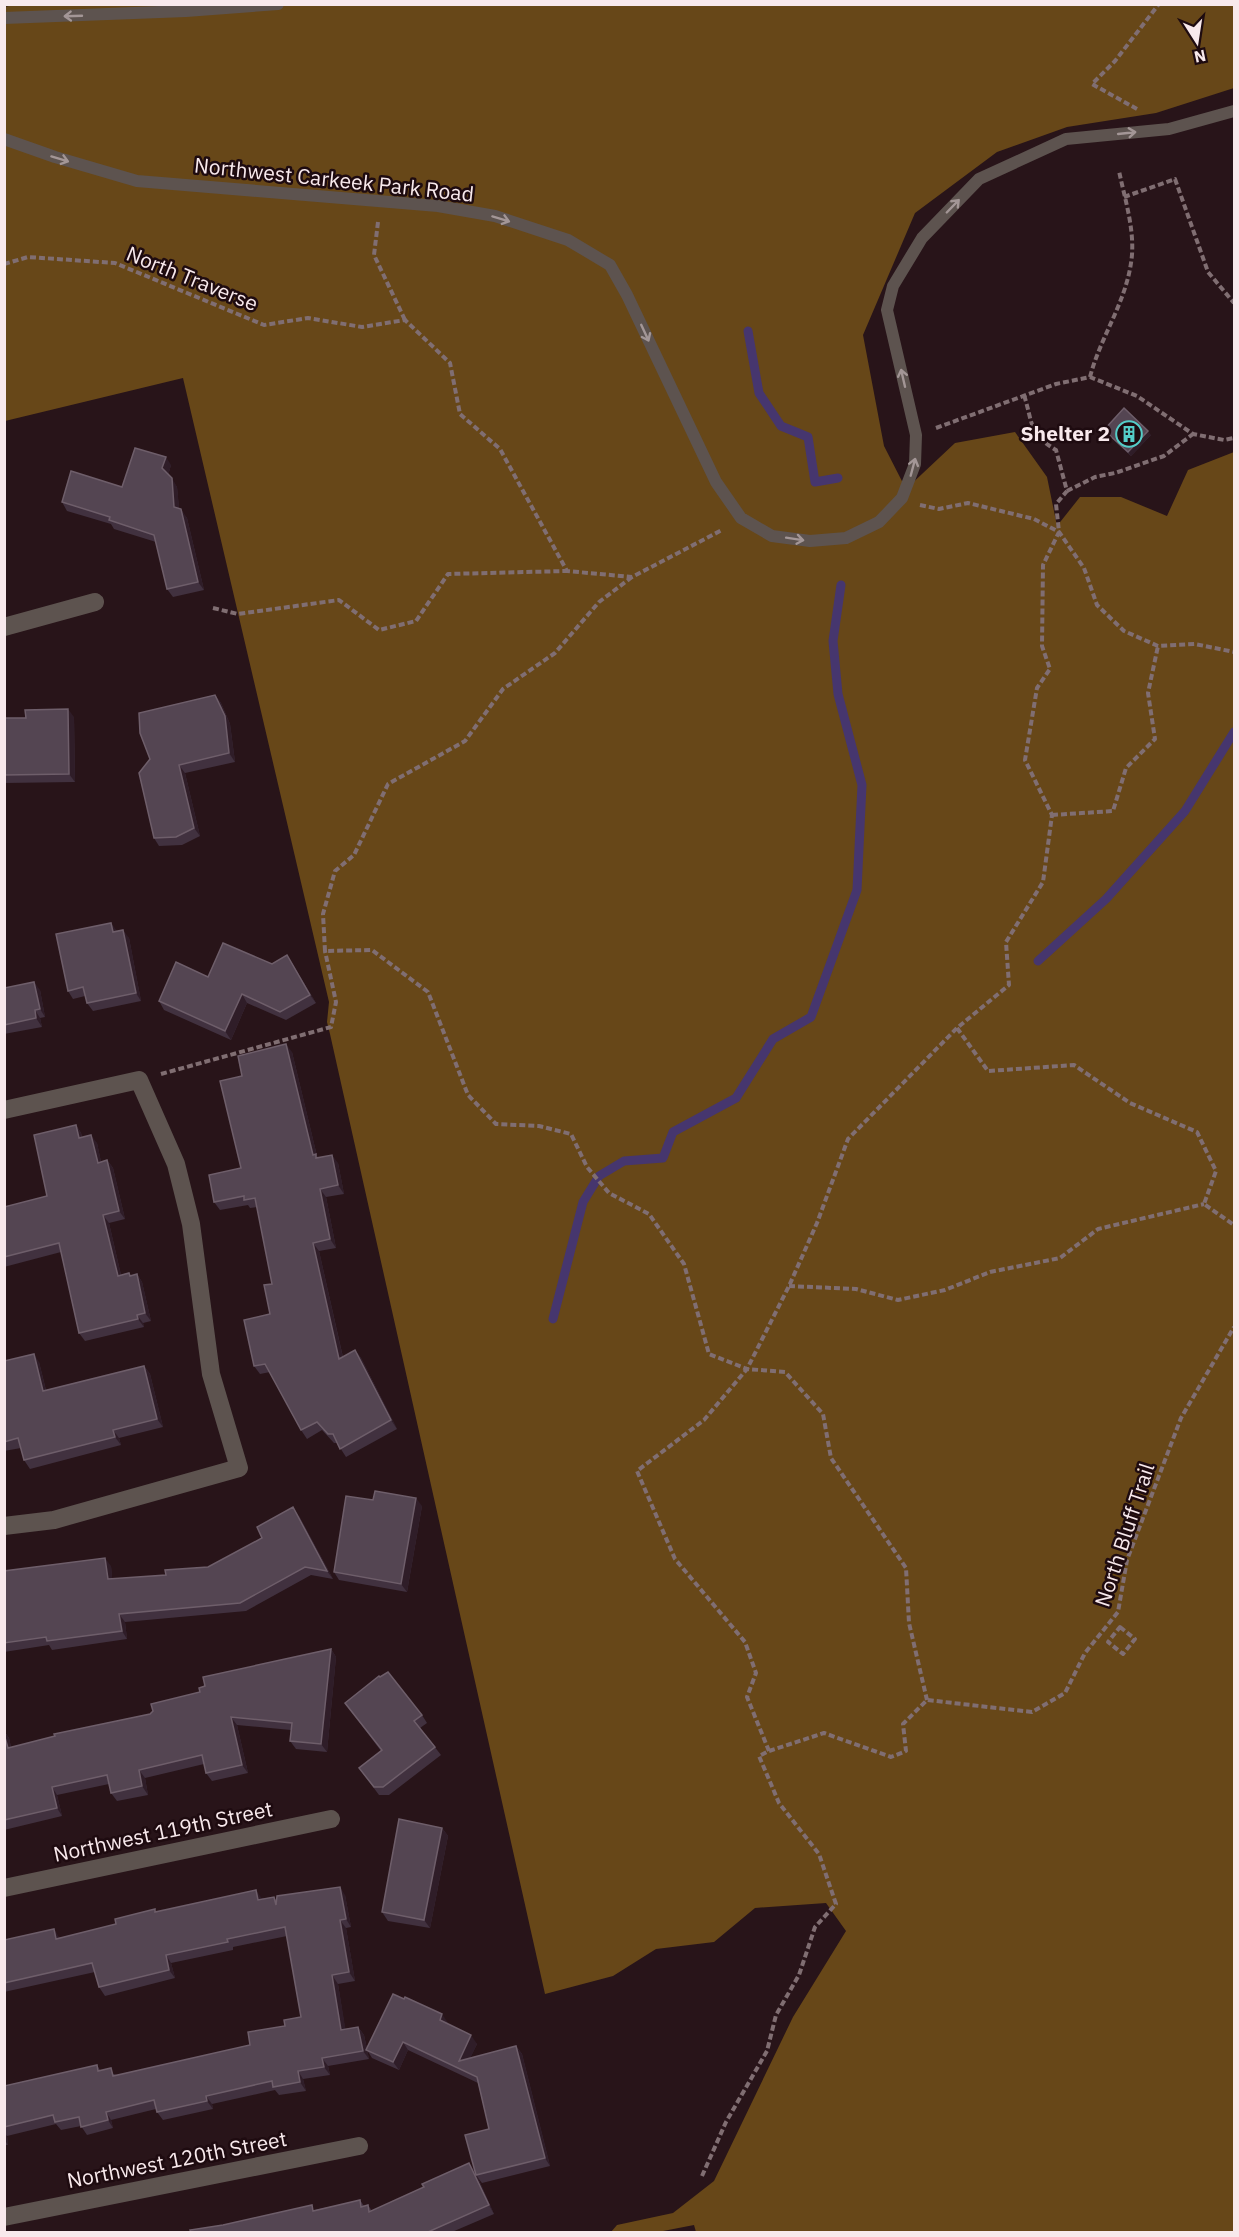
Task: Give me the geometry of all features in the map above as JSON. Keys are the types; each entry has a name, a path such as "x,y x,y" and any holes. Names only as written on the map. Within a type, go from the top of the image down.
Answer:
{"street":[{"path":"4,627 95,602"},
{"path":"4,1110 139,1080 176,1164 191,1224 211,1374 239,1468 54,1521 4,1526"},
{"name":"Northwest 119th Street","path":"4,1888 331,1819"},
{"name":"Northwest 120th Street","path":"4,2217 359,2146"}],"lane":[{"path":"4,18 174,12 278,4"},
{"name":"Northwest Carkeek Park Road","path":"4,139 55,157 137,181 438,206 495,216 568,240 610,266 627,295 716,482 741,518 772,536 810,541 846,538 879,522 902,498 915,464 916,435 887,310 893,286 921,238 979,179 1066,139 1169,129 1234,111"}],"path":[{"path":"1139,110 1092,84 1115,61 1159,4"},
{"path":"1090,377 1095,357 1122,297 1132,262 1132,234 1119,171"},
{"path":"1124,197 1175,179 1208,272 1234,303"},
{"path":"377,227 374,255 405,320 450,363 460,414 500,449 567,571"},
{"name":"North Traverse","path":"4,264 28,257 115,263 264,325 308,318 362,327 405,320"},
{"path":"916,435 1056,384 1090,377 1137,396 1193,434 1224,440 1234,438"},
{"path":"1024,395 1031,427 1043,442 1056,450 1067,491"},
{"path":"769,1751 747,1697 756,1673 746,1642 675,1559 637,1471 704,1420 747,1369 789,1286 817,1223 848,1139 957,1028 1009,985 1006,942 1043,882 1052,815 1025,760 1037,688 1050,669 1042,646 1043,565 1059,532 1056,504 1067,491 1095,477 1115,473 1164,456 1193,434"},
{"path":"914,504 939,509 968,503 1034,519 1059,532 1084,568 1097,605 1124,631 1158,646 1195,644 1234,652"},
{"path":"139,1080 331,1027 336,1002 325,951 323,914 335,871 354,855 388,784 465,741 503,689 555,653 599,602 632,577 730,526"},
{"path":"213,608 238,614 339,600 379,630 416,621 448,574 567,571 632,577"},
{"path":"1052,815 1113,811 1126,768 1155,739 1148,693 1158,646"},
{"path":"325,951 372,950 428,992 468,1095 496,1124 539,1126 571,1134 587,1167 609,1193 650,1214 684,1264 710,1354 747,1369 785,1372 823,1414 831,1458 906,1568 909,1623 927,1700 903,1724 906,1751 891,1757 824,1732 759,1756 778,1803 819,1854 836,1904 814,1927 799,1975 776,2015 766,2051 726,2122 702,2176"},
{"path":"957,1028 988,1071 1074,1065 1130,1103 1197,1132 1216,1171 1204,1204"},
{"path":"1204,1204 1234,1225"},
{"path":"789,1286 856,1289 898,1300 945,1290 990,1272 1060,1258 1098,1229 1162,1216 1204,1204"},
{"name":"North Bluff Trail","path":"927,1700 1032,1712 1065,1693 1085,1653 1118,1612 1127,1560 1181,1418 1234,1327"},
{"path":"1120,1627 1135,1639 1123,1654 1108,1642 1114,1635 1120,1627"},
{"path":"1106,1628 1114,1635"}],"shaded area":[{"path":"19,4 1234,5 1234,88 1156,113 1067,127 997,152 915,213 863,335 884,446 906,489 955,443 1015,432 1047,477 1057,526 1080,497 1121,497 1167,516 1188,470 1234,452 1234,2232 696,2232 694,2225 658,2232 611,2232 617,2225 673,2213 714,2181 793,2017 846,1931 826,1903 755,1908 714,1942 656,1949 613,1976 545,1994 327,1022 329,1002 183,378 5,421 4,7"}],"building":[{"name":"Shelter 2","path":"1124,408 1148,431 1128,452 1104,430"},
{"path":"135,448 166,457 162,468 172,478 174,507 181,509 198,582 167,589 154,535 109,520 110,517 62,502 71,471 122,487"},
{"path":"215,695 225,716 229,753 179,765 194,828 176,837 154,838 139,773 150,759 140,733 139,713"},
{"path":"68,709 69,774 4,775 4,718 26,718 25,710"},
{"path":"111,923 113,932 123,930 136,993 87,1003 83,987 68,991 56,934"},
{"path":"223,943 272,964 287,955 310,995 280,1012 242,994 225,1031 159,1001 176,962 208,977"},
{"path":"34,982 40,1009 35,1010 36,1018 4,1025 4,988"},
{"path":"286,1044 313,1155 316,1154 316,1158 332,1155 338,1185 320,1189 330,1239 313,1243 339,1359 355,1350 391,1420 340,1449 333,1434 328,1434 317,1422 301,1430 265,1364 254,1366 244,1320 270,1314 264,1285 272,1284 255,1198 244,1200 244,1196 214,1202 209,1175 241,1168 220,1081 242,1076 238,1056"},
{"path":"76,1125 79,1138 91,1135 98,1163 107,1160 119,1211 103,1215 118,1276 129,1273 130,1276 137,1274 145,1313 137,1315 138,1319 79,1333 59,1243 4,1257 4,1207 47,1196 34,1135"},
{"path":"34,1354 43,1391 144,1366 157,1419 113,1430 115,1437 24,1460 18,1438 4,1442 4,1361"},
{"path":"375,1491 416,1498 401,1584 334,1572 346,1496 373,1500"},
{"path":"293,1507 327,1571 305,1567 240,1603 119,1614 122,1631 47,1641 46,1637 4,1643 4,1571 105,1558 108,1579 166,1575 165,1570 208,1567 262,1538 257,1527"},
{"path":"331,1649 321,1744 290,1741 292,1723 231,1717 242,1765 206,1773 202,1755 139,1770 142,1786 111,1793 107,1775 52,1787 57,1808 4,1820 4,1734 8,1748 55,1736 54,1734 150,1714 153,1711 151,1704 200,1692 199,1688 205,1686 203,1677"},
{"path":"388,1672 422,1715 414,1721 435,1747 383,1787 374,1787 359,1768 382,1750 345,1703 379,1676"},
{"path":"399,1819 442,1828 424,1920 382,1912"},
{"path":"340,1887 346,1919 340,1920 349,1972 332,1975 341,2030 358,2027 363,2051 322,2058 324,2067 298,2071 300,2082 273,2087 272,2081 206,2096 207,2101 157,2112 154,2100 106,2112 108,2120 81,2127 79,2117 55,2122 53,2115 4,2127 4,2086 97,2065 98,2071 111,2068 113,2076 250,2045 248,2032 285,2026 284,2020 301,2017 285,1927 166,1955 169,1970 99,1987 92,1963 4,1983 4,1940 54,1929 56,1939 116,1924 115,1919 155,1909 155,1912 256,1890 258,1900 274,1897 276,1905 277,1896"},
{"path":"393,1994 442,2014 440,2020 471,2035 459,2061 516,2046 545,2158 476,2175 465,2135 489,2129 477,2077 403,2042 393,2062 366,2050"},
{"path":"469,2163 489,2205 428,2232 191,2232 190,2230 312,2205 313,2211 360,2200 361,2207 368,2205 369,2212 424,2187 422,2184"}],"waterway":[{"path":"748,331 759,393 781,426 808,437 815,482 838,478"},
{"path":"553,1319 583,1202 599,1176 624,1161 663,1158 673,1132 736,1098 773,1039 811,1017 857,890 862,785 838,694 833,641 841,585"},
{"path":"1038,961 1106,899 1185,811 1234,732"}],"place":[{"name":"Shelter 2","path":"1129,434"}]}
